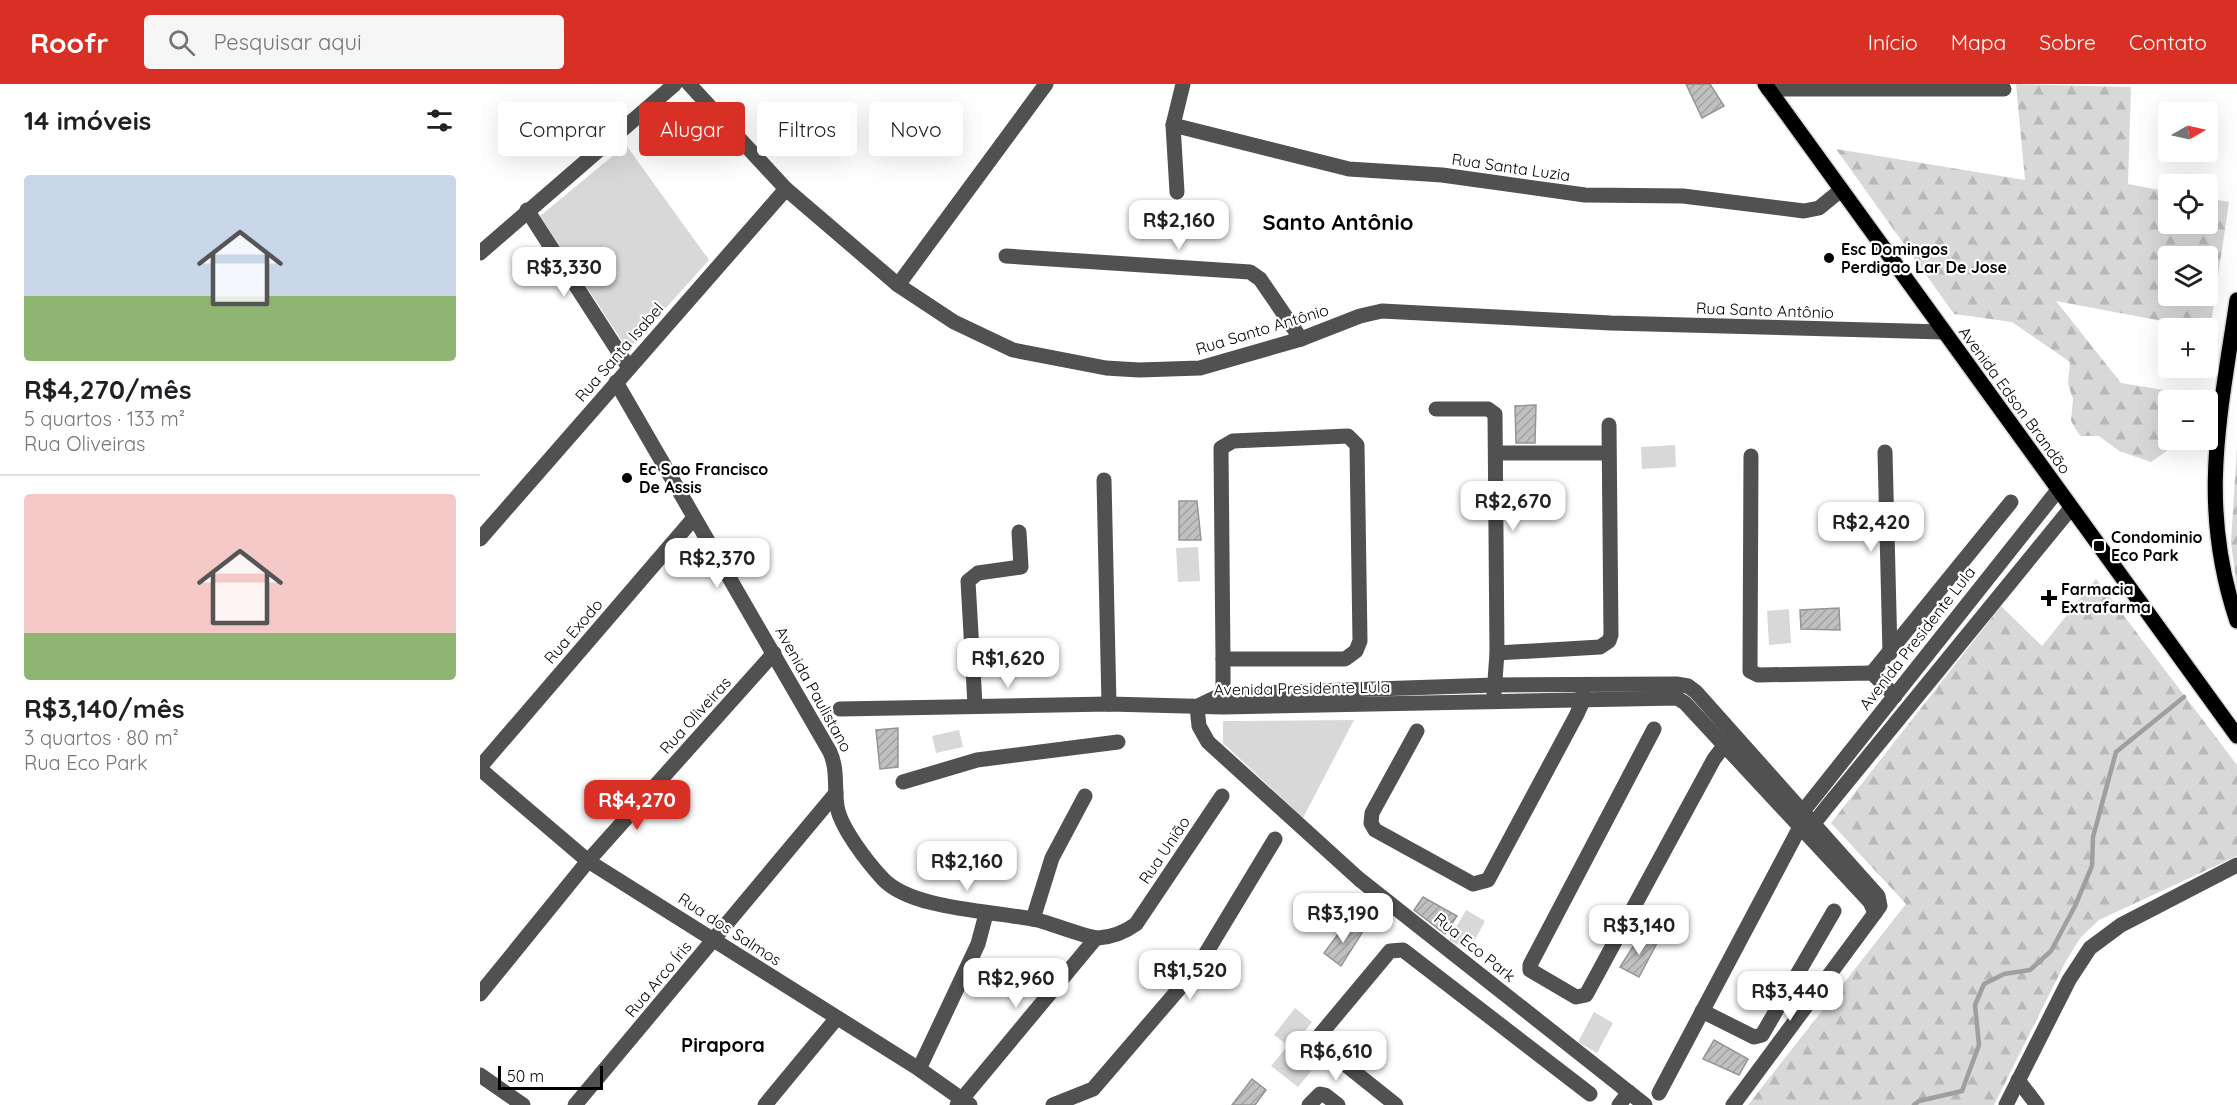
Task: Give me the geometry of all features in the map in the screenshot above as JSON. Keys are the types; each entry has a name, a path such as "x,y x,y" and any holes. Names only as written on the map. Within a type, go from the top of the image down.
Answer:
{"main road":[{"name":"Avenida Edson Brandão","path":"1766,86 2237,736"},
{"path":"2237,300 2215,451 2214,489 2217,544 2237,621"},
{"path":"2213,705 2237,721"}],"street":[{"path":"480,253 675,84"},
{"name":"Rua Santo Antônio","path":"689,84 786,189 898,285 954,322 1013,351 1106,368 1149,370 1200,368 1301,339 1360,316 1392,311 1623,323 1944,332"},
{"path":"898,285 1046,84"},
{"path":"1177,192 1173,125 1183,84"},
{"path":"1766,86 2004,89"},
{"name":"Rua Santa Luzia","path":"1173,125 1332,166 1431,174 1585,195 1683,196 1804,211 1819,208 1841,189"},
{"name":"Rua Santa Isabel","path":"480,539 786,189"},
{"path":"527,210 629,368"},
{"path":"1006,256 1250,272 1260,279 1301,339"},
{"name":"Avenida Paulistano","path":"616,382 774,653 835,763 837,809 853,839 884,880 909,895 986,914 1033,919 1096,938 1123,933 1136,924"},
{"path":"1436,409 1492,410 1495,414 1497,653 1494,703"},
{"path":"1497,653 1600,647 1609,641 1611,635 1609,425"},
{"path":"1223,659 1345,659 1356,651 1360,641 1357,445 1353,438 1233,441 1221,448 1223,701"},
{"path":"1885,452 1890,653"},
{"path":"1496,453 1608,453"},
{"path":"1751,456 1750,671 1758,675 1872,673 1895,696"},
{"path":"1104,480 1109,704"},
{"name":"Avenida Presidente Lula","path":"1804,810 2058,490"},
{"path":"1872,673 2011,502"},
{"path":"1659,1093 1702,1011 1808,824 2071,508"},
{"name":"Rua Exodo","path":"480,768 694,518"},
{"path":"975,705 968,581 978,573 1021,567 1019,532"},
{"path":"1960,613 1975,625"},
{"name":"Rua Oliveiras","path":"480,994 588,861 774,653"},
{"path":"1417,731 1372,813 1371,823 1375,830 1473,884 1481,884 1488,880 1583,701 1582,684"},
{"name":"Avenida Presidente Lula","path":"1197,707 1223,701 1495,685 1688,686 1735,733 1804,810 1808,824"},
{"name":"Avenida Presidente Lula","path":"1223,701 1494,703 1677,698 1685,703 1724,745 1808,824 1878,896 1880,906 1734,1105"},
{"path":"840,710 975,705 1109,704 1197,707"},
{"name":"Rua Eco Park","path":"1197,707 1199,726 1208,742 1359,879 1645,1105"},
{"path":"1654,729 1530,965 1530,970 1536,976 1576,997 1586,995 1724,745 1735,733"},
{"path":"903,782 977,760 1118,742"},
{"name":"Rua dos Salmos","path":"480,768 588,861 836,1019 919,1069 963,1103"},
{"name":"Rua Arco Íris","path":"575,1105 836,793"},
{"path":"1033,919 1052,858 1084,796"},
{"name":"Rua União","path":"1136,924 1222,796"},
{"path":"1053,1105 1077,1098 1099,1084 1197,968 1275,839"},
{"path":"2006,1105 2069,980 2090,948 2121,925 2237,865"},
{"path":"1702,1011 1754,1037 1762,1035 1834,911"},
{"path":"919,1069 978,944 986,914"},
{"path":"963,1103 1096,938"},
{"path":"1396,1105 1322,1046 1319,1036 1390,951 1397,949 1404,950 1590,1094"},
{"path":"765,1105 836,1019"},
{"path":"480,1075 523,1105"},
{"path":"2018,1080 2037,1105"},
{"path":"1619,1105 1629,1092"},
{"path":"1309,1105 1320,1094 1338,1105"}],"green space":[{"path":"2016,84 2131,87 2128,184 2158,190 2158,234 2218,234 2218,200 2229,202 2218,276 2218,246 2158,246 2158,306 2214,306 2212,318 2158,318 2158,320 2056,301 2121,383 2164,390 2158,390 2158,450 2168,450 2151,462 2119,451 2099,436 2080,436 2071,421 2073,399 2068,384 2070,362 2012,322 1954,314 1836,149 2025,180"},
{"path":"627,146 709,260 628,350 540,216 613,156 627,156"},
{"path":"1675,445 1676,467 1642,469 1641,447"},
{"path":"2237,448 2237,590 2231,542"},
{"path":"1198,547 1200,581 1178,582 1176,548"},
{"path":"2096,579 2237,765 2237,856 2099,920 2081,937 2066,961 1994,1105 1748,1105 1906,904 1831,823 2001,606 2042,646"},
{"path":"1789,609 1791,643 1769,645 1767,611"},
{"path":"1354,720 1303,818 1223,743 1223,721"},
{"path":"959,730 963,747 936,753 932,736"},
{"path":"1466,910 1485,921 1469,951 1449,940"},
{"path":"1295,1008 1312,1022 1291,1048 1274,1035"},
{"path":"1594,1012 1613,1023 1597,1053 1578,1042"},
{"path":"1285,1049 1312,1070 1298,1087 1271,1066"}],"building":[{"path":"1686,84 1710,84 1724,106 1702,118"},
{"path":"1536,405 1535,443 1516,443 1515,406"},
{"path":"1179,501 1197,501 1201,540 1179,540"},
{"path":"1839,608 1840,630 1801,629 1800,610"},
{"path":"898,728 898,767 880,769 876,730"},
{"path":"1423,897 1457,916 1445,934 1414,910"},
{"path":"1347,922 1362,933 1341,966 1324,953"},
{"path":"1641,934 1657,943 1639,977 1620,967"},
{"path":"1714,1040 1748,1059 1739,1075 1703,1059"},
{"path":"1252,1079 1266,1090 1255,1105 1232,1105"}],"waterway":[{"path":"1914,1105 1919,1101 1962,1091 1979,1045 1975,1005 1984,984 2004,974 2030,970 2051,951 2075,906 2092,866 2093,837 2116,752 2184,697"}],"place":[{"name":"Esc Domingos Perdigao Lar De Jose","path":"1829,258"},
{"name":"Ec Sao Francisco De Assis","path":"627,478"},
{"name":"Condominio Eco Park","path":"2099,546"},
{"name":"Farmacia Extrafarma","path":"2049,598"}],"district":[{"name":"Santo Antônio","path":"1338,222"},
{"name":"Pirapora","path":"723,1045"}]}
